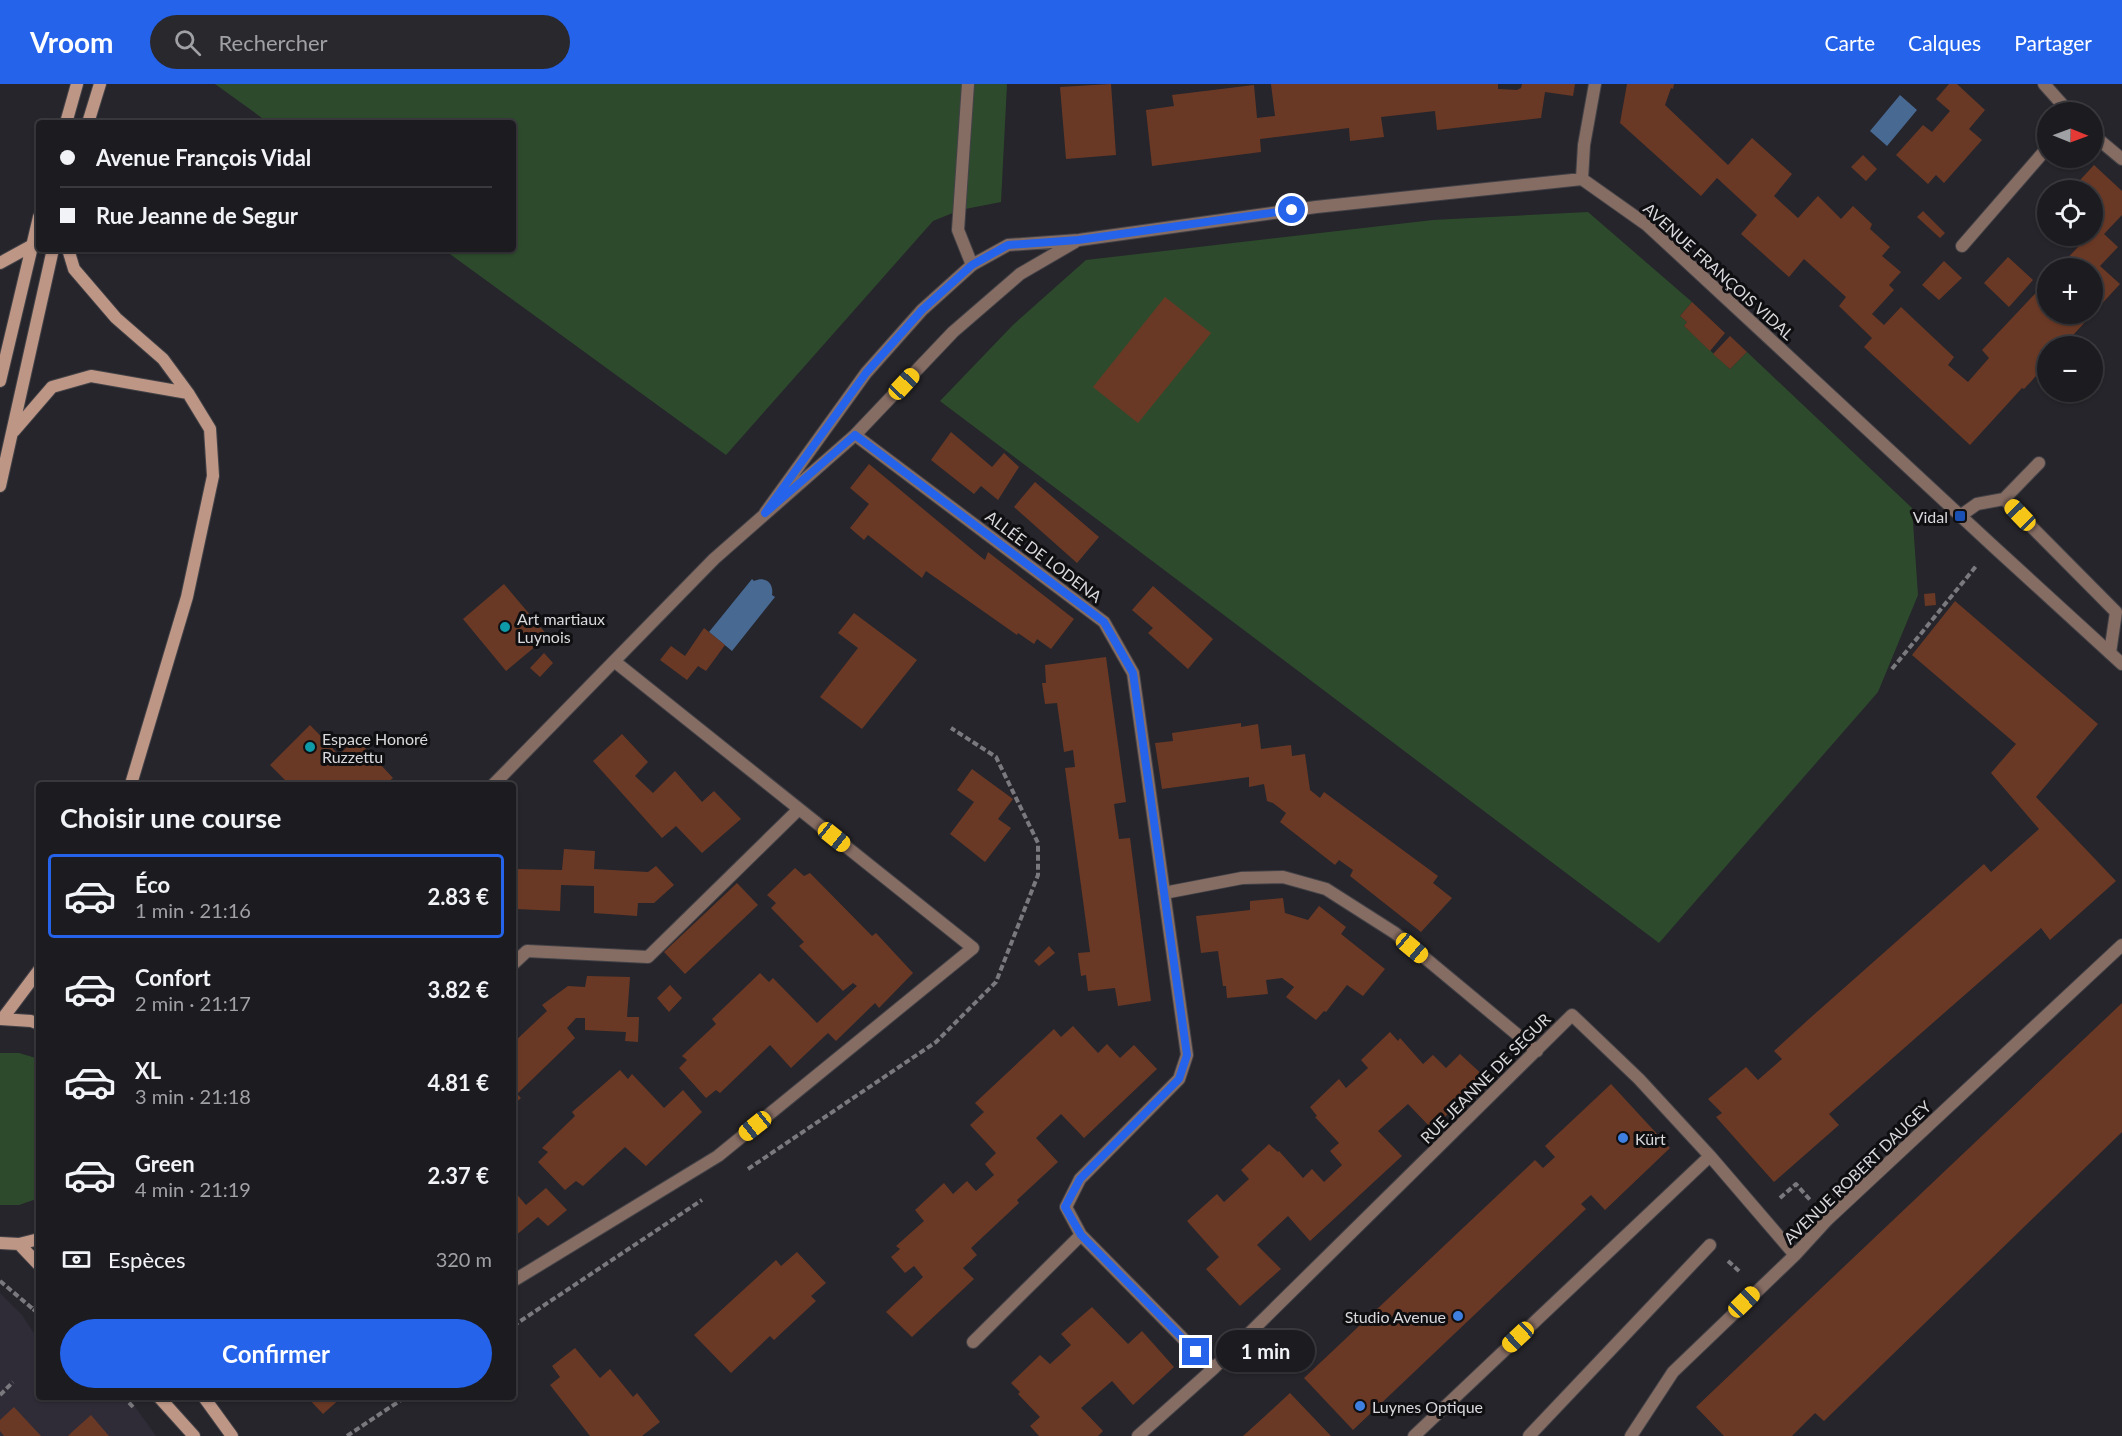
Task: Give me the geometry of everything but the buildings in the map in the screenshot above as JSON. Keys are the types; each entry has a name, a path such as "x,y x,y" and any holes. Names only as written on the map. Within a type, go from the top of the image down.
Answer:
{"main road":[{"path":"67,120 77,84"},
{"path":"89,120 100,84"},
{"path":"0,381 36,228"},
{"path":"0,263 31,246"},
{"path":"0,486 52,252"},
{"path":"69,252 74,269 116,318 163,359 188,393 210,429 213,476 187,597 132,782"},
{"path":"14,431 52,387 91,376 188,393"},
{"path":"2,1018 36,974"},
{"path":"2,1018 36,1023"},
{"path":"0,1243 19,1244 36,1240"},
{"path":"19,1244 36,1262"},
{"path":"162,1400 194,1436"},
{"path":"206,1400 232,1436"}],"street":[{"path":"968,84 958,230 972,265"},
{"path":"765,513 866,373 922,310 972,265 1008,245 1078,240 1316,207 1582,179 1584,145 1595,84"},
{"path":"2044,84 2060,102"},
{"path":"2103,143 2122,159"},
{"path":"1962,246 2037,160"},
{"name":"AVENUE FRANÇOIS VIDAL","path":"1582,179 1647,225 2122,664"},
{"path":"496,782 714,559 855,435 952,332 1020,274 1078,240"},
{"name":"ALLÉE DE LODENA","path":"855,435 1104,622 1133,673 1164,893"},
{"path":"1960,516 1977,504 2004,499 2039,463"},
{"path":"2004,499 2116,612 2110,654"},
{"path":"516,1279 718,1156 973,948 614,661"},
{"path":"516,961 527,951 648,957 799,809"},
{"path":"1213,1369 1081,1235 1065,1207 1080,1179 1179,1079 1187,1055 1164,893 1242,878 1282,877 1326,889 1395,933 1537,1051"},
{"name":"AVENUE ROBERT DAUGEY","path":"1632,1435 1673,1372 1795,1255 1827,1220 2122,945"},
{"name":"RUE JEANNE DE SEGUR","path":"1138,1436 1213,1369 1572,1015 1639,1079 1710,1156 1795,1255"},
{"path":"1413,1436 1710,1156"},
{"path":"973,1342 1081,1235"},
{"path":"1529,1436 1710,1245"}],"path":[{"path":"1892,669 1993,546"},
{"path":"0,1281 36,1312"},
{"path":"0,1395 13,1382"},
{"path":"347,1436 400,1400"}],"shaded area":[{"path":"0,1293 22,1315 36,1336 36,1400 130,1400 156,1436 0,1436"}],"green space":[{"path":"215,84 1007,84 1001,202 960,210 933,221 726,455 447,252 516,252 516,120 265,120"},
{"path":"1588,212 1692,302 1680,316 1687,322 1684,326 1730,369 1747,352 1912,508 1918,595 1878,692 1659,943 940,401 1013,325 1086,260 1433,220"},
{"path":"0,1053 19,1053 36,1058 36,1199 19,1205 0,1205"}],"water":[{"path":"1900,95 1917,110 1887,146 1870,131"},
{"path":"752,579 754,581 762,579 768,582 772,587 772,595 775,597 732,651 709,632"}],"place":[{"name":"Vidal","path":"1960,516"},
{"name":"Art martiaux Luynois","path":"505,627"},
{"name":"Espace Honoré Ruzzettu","path":"310,747"},
{"name":"Kürt","path":"1623,1138"},
{"name":"Studio Avenue","path":"1458,1316"},
{"name":"Luynes Optique","path":"1360,1406"}],"route":[{"path":"1196,1352 1081,1235 1065,1207 1080,1179 1179,1079 1187,1055 1133,673 1104,622 855,435 765,513 866,373 922,310 972,265 1008,245 1078,240 1292,210"}]}
